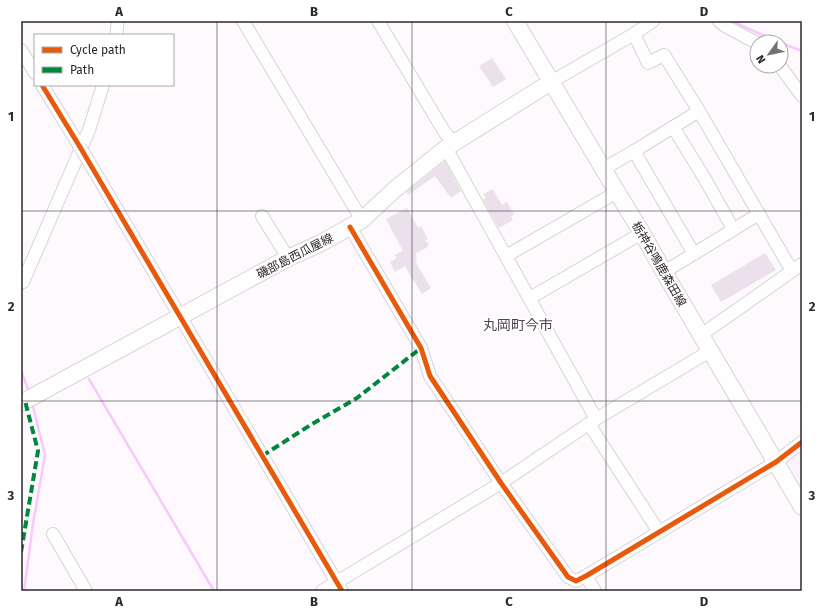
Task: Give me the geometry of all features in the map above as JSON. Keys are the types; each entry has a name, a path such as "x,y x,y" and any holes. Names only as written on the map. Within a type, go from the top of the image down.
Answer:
{"main road":[{"name":"栃神谷鳴鹿森田線","path":"515,21 642,233 710,352 802,507"},
{"name":"磯部島西瓜屋線","path":"27,400 288,258 321,243 356,224 394,190 450,145 551,82"}],"street":[{"path":"116,34 118,21"},
{"path":"243,21 356,224 421,348 430,376 501,483 568,577 576,581 586,576 776,462 802,442"},
{"path":"378,21 445,133 506,256 530,298 592,421 659,532"},
{"path":"551,82 634,34 653,21"},
{"path":"718,21 749,40"},
{"path":"634,34 648,63 664,55 792,271"},
{"path":"21,50 34,71"},
{"path":"786,74 802,96"},
{"path":"43,86 80,146 339,587"},
{"path":"21,283 89,130 103,86"},
{"path":"603,169 699,112"},
{"path":"673,127 705,179 733,229"},
{"path":"634,151 694,254"},
{"path":"506,256 617,192"},
{"path":"664,272 758,214"},
{"path":"262,216 288,258"},
{"path":"530,298 642,233"},
{"path":"701,335 802,264"},
{"path":"322,591 339,587 501,483 592,421 710,352"},
{"path":"53,534 86,591"},
{"path":"586,576 595,591"}],"shaded area":[{"path":"802,450 802,491 785,462"}],"building":[{"path":"492,58 506,79 493,87 479,66"},
{"path":"445,161 461,191 451,198 435,176 408,195 406,192"},
{"path":"493,189 502,205 507,202 514,214 511,217 513,220 499,228 483,200 486,198 483,194"},
{"path":"407,208 418,228 421,226 428,239 425,241 429,244 426,248 415,254 417,256 415,258 416,263 431,288 422,294 405,266 395,272 390,262 397,258 395,255 403,251 386,219"},
{"path":"765,253 776,270 721,302 711,285"}],"waterway":[{"path":"732,21 760,34"},
{"path":"789,46 802,51"},
{"path":"21,370 29,392"},
{"path":"89,379 214,591"},
{"path":"24,591 33,524 45,455 32,403"}],"marked path":[{"path":"262,456 312,424 357,398 421,348"},
{"path":"21,552 38,451 25,401"}],"cycle path":[{"path":"43,86 342,591"},
{"path":"350,227 421,348 430,376 501,483 568,577 576,581 776,462 802,442"}],"district":[{"name":"丸岡町今市","path":"518,325"}]}
